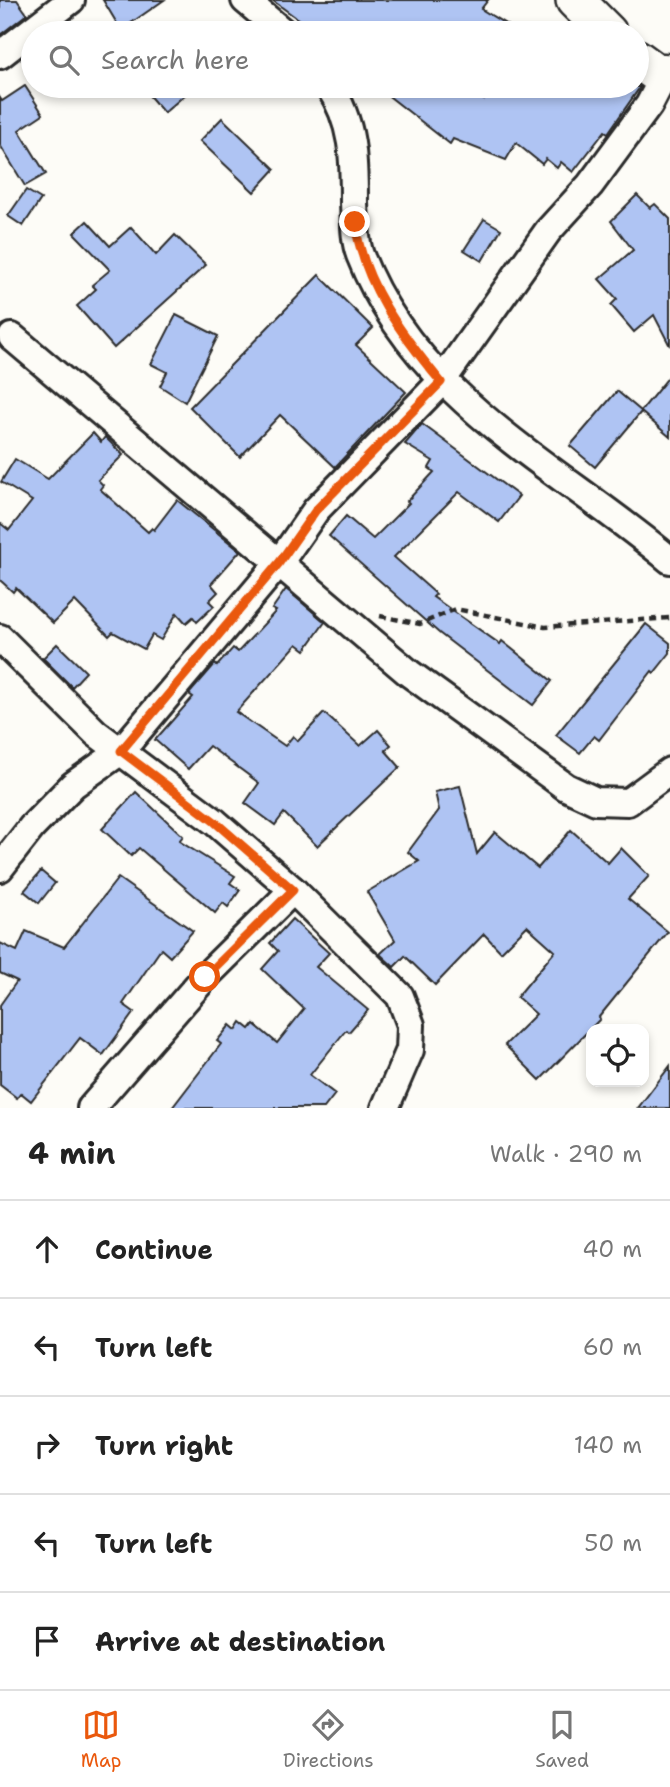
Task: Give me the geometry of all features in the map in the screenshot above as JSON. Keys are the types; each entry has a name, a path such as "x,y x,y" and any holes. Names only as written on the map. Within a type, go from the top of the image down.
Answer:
{"main road":[{"path":"575,0 596,21"}],"street":[{"path":"44,21 71,0"},
{"path":"245,0 270,21"},
{"path":"0,55 21,39"},
{"path":"0,868 32,827 74,785 121,751 279,563 316,510 441,382 548,231 590,185 649,105 657,69"},
{"path":"336,98 351,130 359,253 406,340 441,382 503,433 670,560"},
{"path":"12,337 409,673 566,788 596,801 628,802 670,771"},
{"path":"0,638 80,718 215,822 293,890 400,996 411,1025 410,1050 384,1108"},
{"path":"91,1108 205,977 293,890"}],"path":[{"path":"376,615 420,624 456,609 545,627 670,618"}],"building":[{"path":"0,0 17,0 27,14 0,35"},
{"path":"103,0 164,0 134,21 116,21"},
{"path":"272,0 488,0 481,9 500,21 301,21"},
{"path":"21,89 21,98 33,98 43,114 19,130 46,174 25,186 0,145 0,98 2,101"},
{"path":"151,98 181,98 164,113"},
{"path":"391,98 632,98 608,133 605,131 573,172 561,162 557,168 546,159 542,164 516,143 506,160 453,139 450,144"},
{"path":"222,118 275,169 254,192 200,141"},
{"path":"26,190 41,199 23,226 8,216"},
{"path":"637,195 650,208 655,204 670,219 670,346 654,315 634,332 611,305 617,299 599,279 633,250 611,221"},
{"path":"484,219 501,229 482,261 464,250"},
{"path":"87,221 110,246 131,227 156,255 175,235 206,265 114,348 77,306 96,289 92,285 110,270 74,233"},
{"path":"319,275 373,328 356,345 406,392 335,467 280,415 240,457 190,407"},
{"path":"176,315 218,336 185,402 160,386 167,372 151,364"},
{"path":"670,375 670,437 641,412 595,467 570,446 617,391 641,411"},
{"path":"422,424 519,496 499,522 459,492 394,557 436,594 433,597 500,644 502,641 552,681 533,705 439,633 329,536 346,516 373,539 409,503 407,501 434,472 429,468 433,461 405,444"},
{"path":"93,433 101,442 105,437 123,455 98,480 103,485 100,489 148,532 152,528 154,530 177,500 240,551 211,584 218,592 209,601 214,606 197,622 193,617 186,623 177,613 161,640 152,635 144,649 113,632 109,636 75,601 53,623 16,588 13,592 0,580 0,523 9,530 32,501 1,482 15,459 48,479"},
{"path":"286,589 325,622 305,650 297,644 236,712 285,746 293,736 298,741 324,713 360,746 378,730 391,745 385,750 400,767 317,846 284,813 275,825 245,803 259,783 209,746 188,769 155,740 193,697 189,694 215,664 217,666 233,648 238,652 276,611 272,609"},
{"path":"646,624 670,643 670,653 654,673 652,671 599,740 594,736 580,753 556,735"},
{"path":"57,644 86,672 72,687 43,658"},
{"path":"460,786 477,854 495,832 538,868 571,830 608,863 621,848 649,876 628,899 668,932 600,1019 595,1024 586,1024 586,1033 540,1080 505,1045 536,1014 517,997 555,951 527,926 501,952 484,934 435,985 405,956 394,967 380,954 395,940 367,892 419,861 408,852 439,810 435,792"},
{"path":"136,792 183,836 179,841 235,876 230,883 240,890 228,907 223,903 215,913 139,848 131,856 102,829"},
{"path":"41,871 55,883 39,903 24,891"},
{"path":"118,878 193,931 170,957 161,949 123,1004 134,1012 103,1055 80,1038 31,1101 21,1093 17,1098 0,1085 0,1005 17,981 0,973 0,943 17,951 26,931 64,947"},
{"path":"292,919 329,953 316,967 368,1010 349,1032 346,1030 310,1075 335,1094 324,1108 172,1108 221,1044 217,1041 230,1025 236,1030 241,1022 250,1029 254,1024 277,1043 304,1009 262,969 278,951 270,943"},
{"path":"670,1066 670,1108 638,1108"}],"route":[{"path":"205,977 293,890 215,822 121,751 279,563 316,510 405,422 441,382 406,340 376,289 359,253 355,222"}]}
